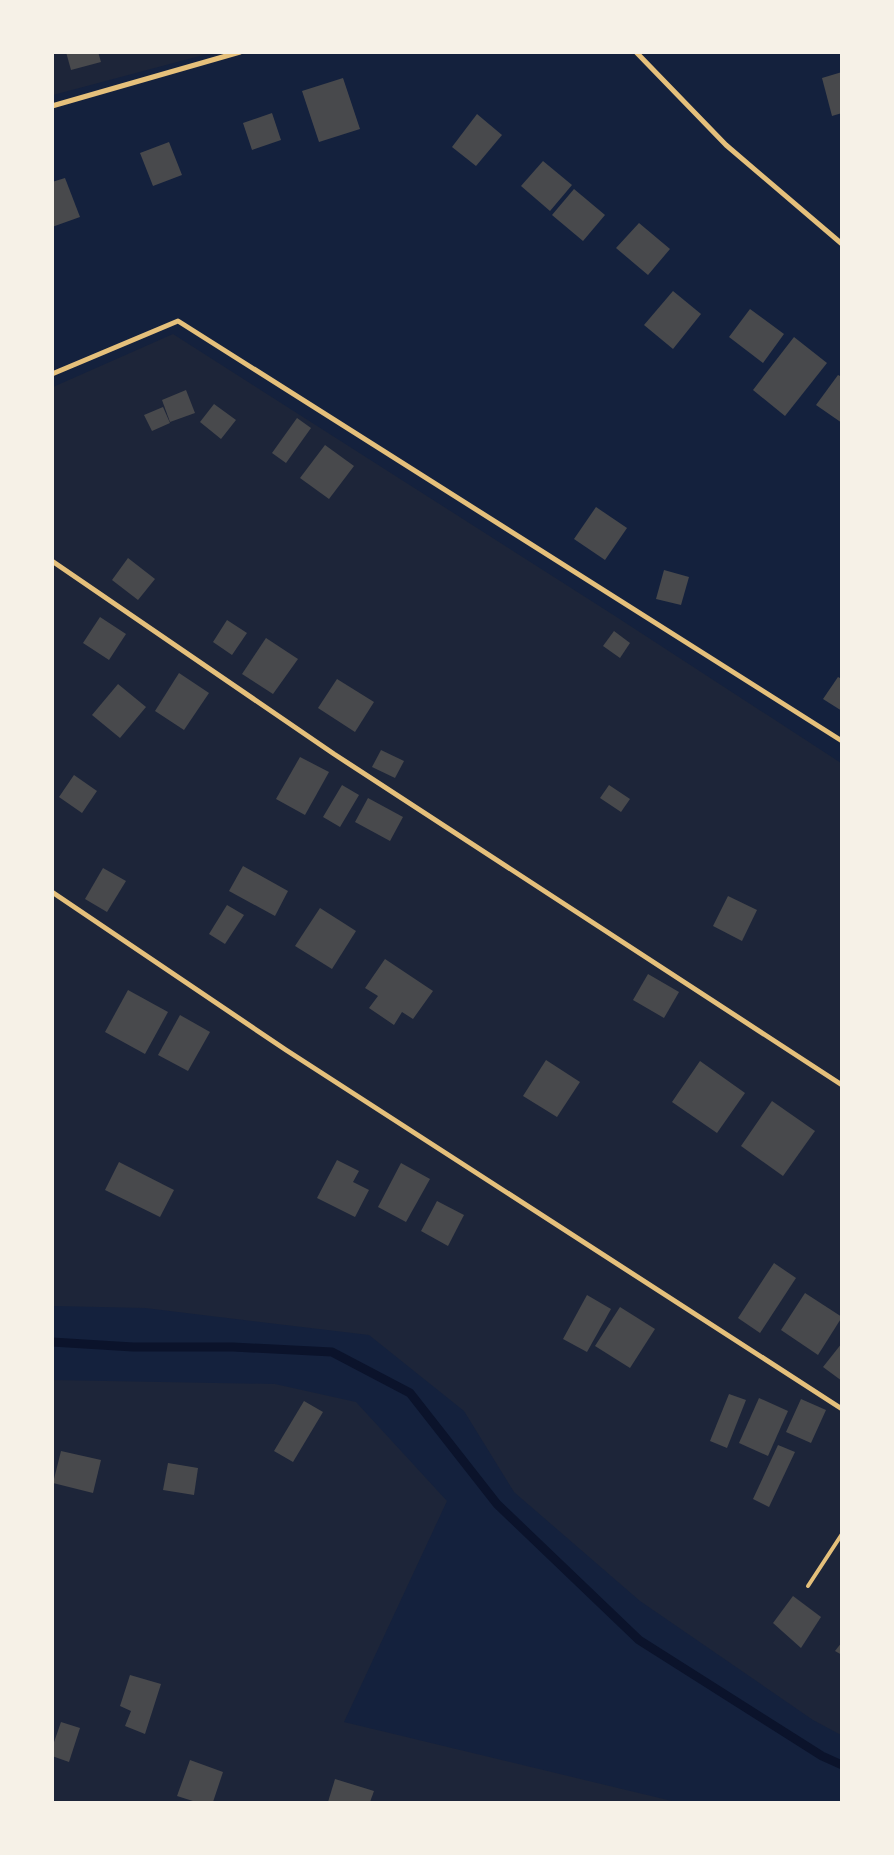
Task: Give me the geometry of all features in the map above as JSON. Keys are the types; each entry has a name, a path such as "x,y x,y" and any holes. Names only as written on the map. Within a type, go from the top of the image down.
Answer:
{"street":[{"path":"52,106 240,52"},
{"path":"636,52 726,145 842,244"},
{"path":"52,374 178,321 842,741"},
{"path":"52,561 334,754 842,1084"},
{"path":"52,892 286,1050 842,1409"}],"lane":[{"path":"808,1586 842,1534"}],"shaded area":[{"path":"53,53 211,53 53,95"},
{"path":"173,334 615,616 841,763 841,1735 813,1720 640,1601 514,1492 464,1411 369,1335 145,1308 53,1306 53,387"},
{"path":"53,1380 275,1384 356,1402 447,1501 344,1722 676,1802 53,1802"}],"building":[{"path":"66,52 98,52 101,62 71,70"},
{"path":"842,72 842,113 832,116 822,78"},
{"path":"343,78 360,129 319,142 302,91"},
{"path":"272,113 281,140 252,150 243,123"},
{"path":"477,114 502,135 476,166 452,147"},
{"path":"169,142 182,175 153,186 140,153"},
{"path":"543,161 572,185 550,211 521,186"},
{"path":"65,178 80,217 52,227 52,182"},
{"path":"574,189 605,215 583,241 552,215"},
{"path":"639,223 670,249 648,275 616,248"},
{"path":"673,291 701,314 673,349 644,325"},
{"path":"750,309 784,334 763,363 729,337"},
{"path":"794,337 827,363 785,416 753,390"},
{"path":"838,375 842,377 842,423 816,405"},
{"path":"186,390 195,413 170,422 162,400"},
{"path":"214,404 236,420 221,439 200,422"},
{"path":"163,407 170,423 152,431 144,415"},
{"path":"297,418 311,428 286,463 272,453"},
{"path":"325,445 354,466 329,499 300,478"},
{"path":"596,507 627,528 605,560 574,539"},
{"path":"128,558 155,579 138,600 112,580"},
{"path":"664,570 689,577 681,605 656,599"},
{"path":"100,617 126,634 109,660 83,643"},
{"path":"227,620 247,633 232,655 213,642"},
{"path":"614,631 630,643 620,658 603,646"},
{"path":"266,638 298,659 273,694 242,674"},
{"path":"179,673 209,693 184,730 155,711"},
{"path":"838,677 842,679 842,711 823,699"},
{"path":"337,679 374,702 355,732 318,708"},
{"path":"118,684 146,707 120,738 92,715"},
{"path":"381,750 404,761 395,778 372,767"},
{"path":"300,757 329,772 305,815 276,799"},
{"path":"74,775 97,791 82,813 59,797"},
{"path":"342,785 359,795 340,827 323,817"},
{"path":"609,785 630,799 621,812 600,798"},
{"path":"368,798 403,817 390,841 355,822"},
{"path":"243,866 288,891 275,916 229,891"},
{"path":"103,868 126,881 107,912 85,899"},
{"path":"728,896 757,910 742,941 713,926"},
{"path":"227,905 244,915 225,944 209,934"},
{"path":"320,908 356,931 332,969 295,946"},
{"path":"385,959 433,991 413,1019 402,1012 394,1025 369,1008 378,996 365,988"},
{"path":"648,974 679,992 664,1018 633,1000"},
{"path":"128,990 168,1012 145,1054 105,1032"},
{"path":"180,1015 210,1032 188,1071 158,1055"},
{"path":"546,1060 580,1082 557,1117 523,1096"},
{"path":"700,1061 745,1093 717,1133 672,1102"},
{"path":"772,1101 815,1131 783,1176 741,1146"},
{"path":"337,1160 359,1171 353,1182 369,1190 355,1217 317,1198"},
{"path":"119,1162 174,1190 160,1217 105,1190"},
{"path":"401,1163 430,1179 406,1222 378,1207"},
{"path":"437,1201 464,1215 448,1246 421,1231"},
{"path":"774,1263 796,1278 760,1333 738,1318"},
{"path":"805,1293 842,1317 818,1355 781,1330"},
{"path":"587,1295 611,1309 587,1352 563,1339"},
{"path":"620,1307 655,1329 630,1368 595,1346"},
{"path":"842,1343 842,1381 823,1367"},
{"path":"729,1394 746,1400 727,1448 710,1441"},
{"path":"759,1398 788,1411 768,1456 739,1443"},
{"path":"801,1399 826,1410 811,1443 786,1432"},
{"path":"304,1401 323,1412 293,1462 274,1451"},
{"path":"778,1445 795,1452 769,1507 753,1499"},
{"path":"61,1451 101,1460 93,1493 53,1483"},
{"path":"168,1463 198,1468 194,1495 163,1490"},
{"path":"793,1596 821,1617 801,1648 773,1623"},
{"path":"842,1642 842,1655 835,1651"},
{"path":"130,1675 161,1684 145,1734 125,1726 131,1711 120,1706"},
{"path":"61,1722 80,1728 69,1762 52,1756 52,1748"},
{"path":"190,1760 223,1772 213,1802 196,1802 177,1796"},
{"path":"335,1779 374,1791 370,1802 328,1802"}],"waterway":[{"path":"52,1342 133,1347 233,1347 332,1352 410,1393 497,1504 639,1640 822,1756 842,1765"}]}
